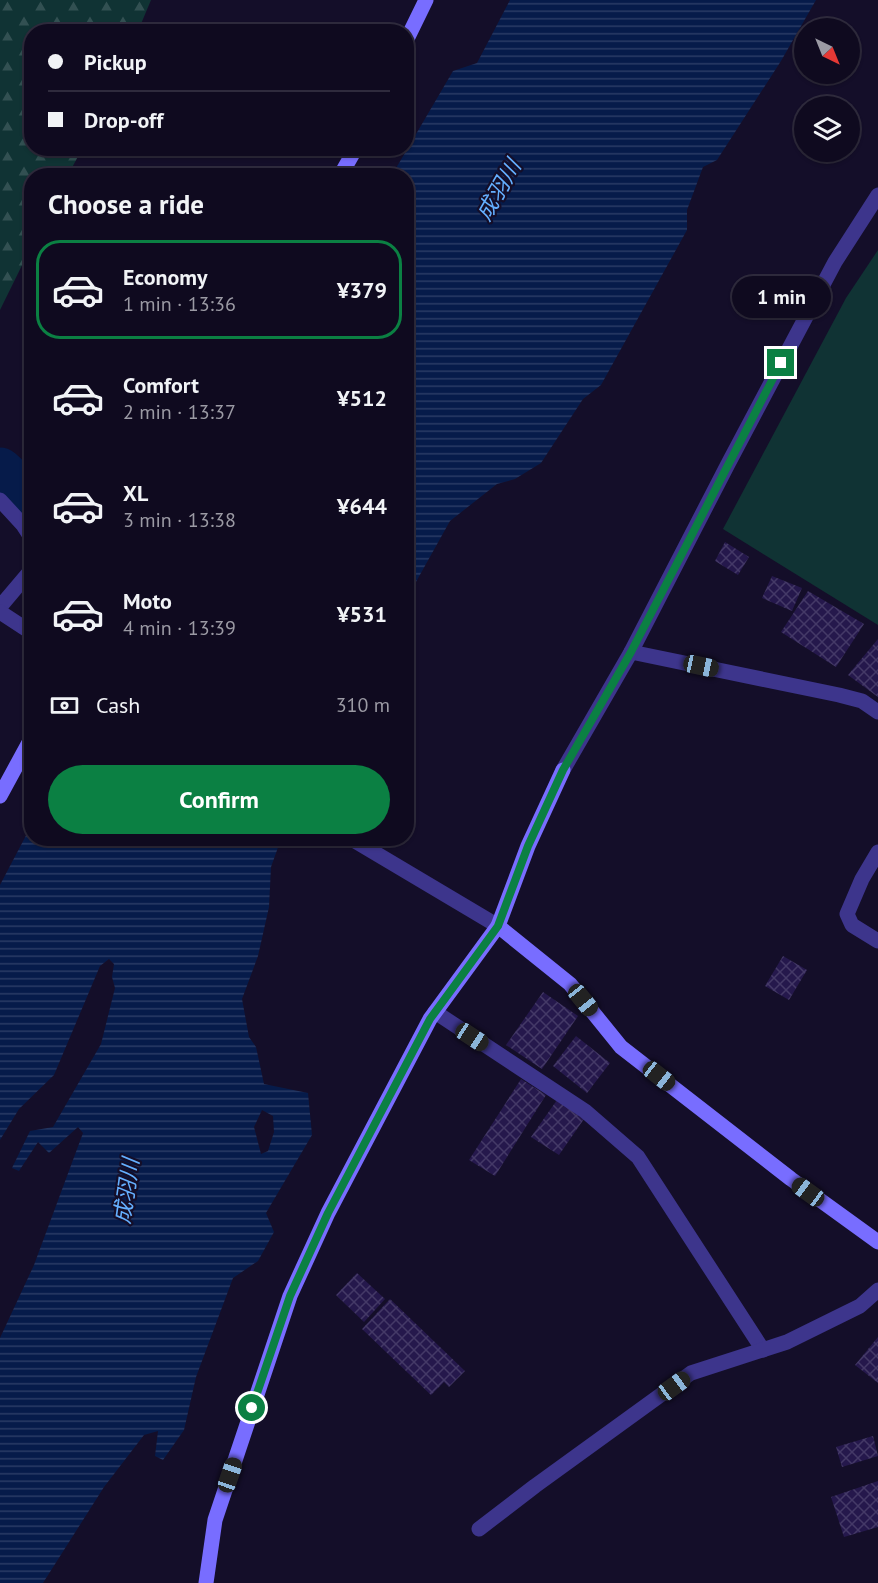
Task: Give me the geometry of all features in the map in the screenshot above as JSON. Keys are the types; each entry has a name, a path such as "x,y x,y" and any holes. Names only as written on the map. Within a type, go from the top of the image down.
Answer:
{"street":[{"path":"414,25 426,0"},
{"path":"206,1583 215,1520 290,1296 328,1213 435,1012 498,926 528,846 563,770 631,652 835,262 878,195"},
{"path":"0,500 24,525"},
{"path":"0,607 24,578"},
{"path":"0,612 24,628"},
{"path":"631,652 839,695 862,701 878,712"},
{"path":"0,796 24,751"},
{"path":"364,846 498,926 570,984 621,1047 791,1179 878,1242"},
{"path":"878,852 862,879 847,914 852,925 878,941"},
{"path":"435,1012 585,1111 638,1157 763,1350"},
{"path":"479,1529 691,1373 787,1342 860,1306 878,1290"}],"green space":[{"path":"0,0 151,0 141,24 24,24 24,156 78,156 72,168 24,168 24,261 0,310"},
{"path":"878,250 878,625 723,529 846,298"}],"water":[{"name":"成羽川","path":"510,0 816,0 806,18 794,18 794,38 781,61 717,160 703,167 687,210 687,230 601,385 583,399 541,463 515,479 497,484 450,521 414,585 414,168 396,168 403,156 414,156 414,137 453,71 477,63"},
{"name":"成羽川","path":"24,839 24,846 278,846 271,867 269,907 258,956 242,999 249,1037 256,1047 264,1084 308,1093 312,1135 266,1213 274,1232 258,1261 233,1278 196,1377 184,1430 163,1460 155,1456 158,1431 144,1435 104,1487 43,1583 0,1583 0,1338 34,1265 83,1133 78,1127 49,1153 38,1142 19,1171 12,1168 30,1131 53,1127 101,1044 115,988 112,977 114,964 109,959 100,966 54,1075 19,1109 0,1140 0,885","holes":["262,1110 273,1116 274,1132 268,1151 261,1154 254,1127"]}],"building":[{"path":"725,542 749,557 738,575 715,561"},
{"path":"772,576 802,588 792,611 762,598"},
{"path":"808,591 864,624 836,667 781,632"},
{"path":"878,639 878,697 848,675"},
{"path":"783,956 807,970 789,1000 765,986"},
{"path":"543,992 578,1016 542,1069 506,1045"},
{"path":"576,1036 610,1063 587,1093 553,1066"},
{"path":"521,1079 546,1095 495,1176 469,1160"},
{"path":"557,1100 584,1119 559,1155 531,1137"},
{"path":"357,1273 385,1299 364,1322 336,1295"},
{"path":"390,1299 465,1371 449,1387 444,1382 431,1395 362,1329"},
{"path":"878,1337 878,1383 855,1365"},
{"path":"873,1436 878,1456 842,1467 836,1447"},
{"path":"878,1481 878,1527 844,1537 831,1497"}],"waterway":[{"path":"0,470 24,492"}],"route":[{"path":"252,1408 290,1296 328,1213 430,1019 498,926 528,846 563,770 674,572 781,363"}]}
